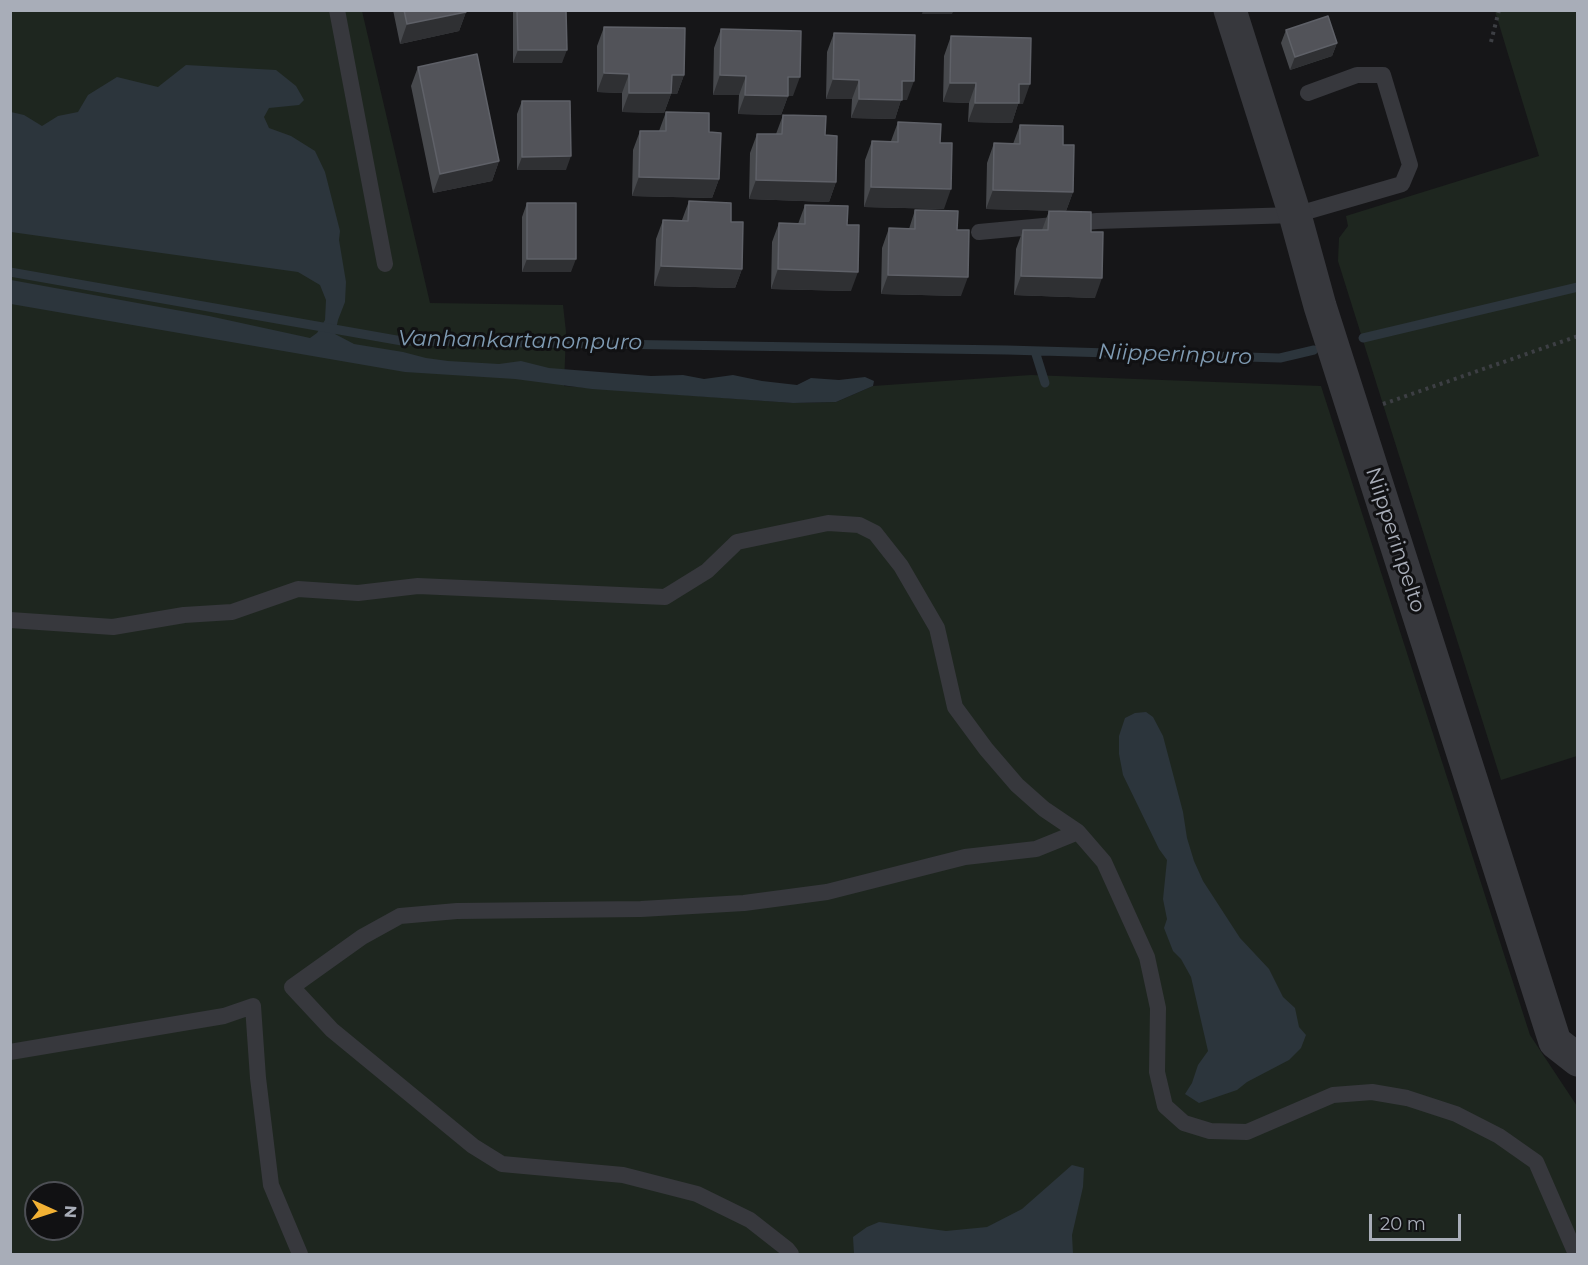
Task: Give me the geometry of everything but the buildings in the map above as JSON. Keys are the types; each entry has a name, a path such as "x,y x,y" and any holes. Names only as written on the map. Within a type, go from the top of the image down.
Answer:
{"street":[{"name":"Niipperinpelto","path":"1230,10 1295,215 1320,306 1555,1042 1578,1060"}],"lane":[{"path":"337,10 385,264"},
{"path":"979,232 1097,221 1295,215 1402,184 1410,165 1383,75 1357,75 1308,93"},
{"path":"10,620 113,627 184,615 232,612 298,589 358,593 418,586 665,597 706,571 737,542 828,523 860,525 875,533 901,566 937,628 955,707 986,749 1017,784 1044,809 1078,832 1104,862 1147,957 1158,1008 1157,1072 1166,1106 1184,1123 1210,1131 1247,1132 1334,1095 1372,1092 1407,1098 1456,1114 1499,1136 1536,1162 1576,1254"},
{"path":"791,1254 750,1220 697,1194 622,1175 502,1164 473,1146 332,1030 292,987 362,937 400,916 457,911 641,909 744,903 827,892 965,857 1036,849 1078,832"},
{"path":"10,1052 224,1016 253,1006 258,1078 271,1185 300,1254"}],"path":[{"path":"1491,42 1499,10"},
{"path":"1376,406 1578,336"}],"shaded area":[{"path":"11,11 362,11 430,303 563,305 566,332 564,386 793,403 836,402 873,386 1031,375 1321,386 1530,1035 1577,1106 1577,1254 11,1254"},
{"path":"1495,11 1578,11 1577,756 1501,780 1338,261 1339,238 1348,226 1346,216 1539,156"},
{"path":"186,65 276,70 296,86 304,100 299,105 269,108 264,117 269,128 291,136 315,151 325,172 340,231 339,240 346,282 345,302 335,334 354,344 448,361 499,364 521,361 549,368 651,376 683,375 704,379 733,375 797,385 811,378 839,380 865,377 874,381 873,386 836,402 793,403 592,389 515,379 405,372 11,304 11,280 209,316 310,338 317,333 325,320 326,300 320,285 298,272 11,232 11,112 24,115 42,126 58,116 78,112 88,95 117,77 158,87"},
{"path":"1146,712 1153,717 1163,736 1183,812 1187,838 1203,881 1240,938 1269,969 1283,997 1295,1008 1299,1027 1306,1035 1301,1048 1289,1060 1247,1082 1237,1090 1199,1103 1185,1094 1192,1083 1198,1065 1208,1051 1191,977 1181,959 1173,951 1164,928 1167,919 1163,899 1167,860 1159,849 1123,775 1119,754 1119,736 1125,718 1135,713"},
{"path":"1072,1165 1084,1168 1083,1187 1072,1235 1073,1254 854,1254 853,1237 879,1222 946,1231 987,1227 1022,1209"}],"waterway":[{"name":"Vanhankartanonpuro","path":"10,272 402,341 1007,350 1280,358 1314,350"},
{"name":"Niipperinpuro","path":"1363,338 1578,287"},
{"path":"1035,351 1045,383"}]}
